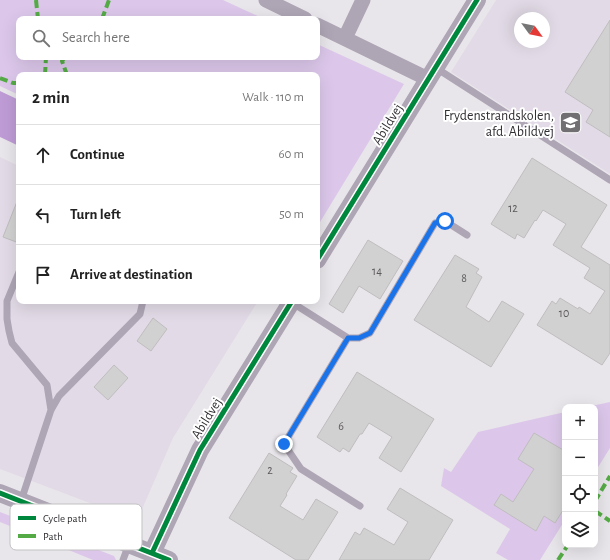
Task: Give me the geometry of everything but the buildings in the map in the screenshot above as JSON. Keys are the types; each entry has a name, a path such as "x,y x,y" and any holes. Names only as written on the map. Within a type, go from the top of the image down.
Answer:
{"street":[{"path":"266,0 299,16"},
{"path":"344,38 363,0"},
{"name":"Abildvej","path":"320,255 477,0"},
{"path":"320,26 344,38 432,73"},
{"name":"Abildvej","path":"152,553 200,450 291,304"},
{"path":"0,493 27,504"},
{"path":"126,552 152,553 169,560"}],"lane":[{"path":"432,73 610,180"},
{"path":"295,304 348,338 359,338 370,333 435,223 445,221 467,235"},
{"path":"16,279 7,301 7,319 12,343 47,385 50,410"},
{"path":"21,501 50,410 60,396 140,314 142,304"},
{"path":"348,338 284,444 301,469 360,506"}],"shaded area":[{"path":"0,0 223,0 258,16 16,16 16,60 320,60 320,45 404,84 320,222 320,72 16,72 16,94 0,86"},
{"name":"Frydenstrandskolen, afd. Abildvej","path":"496,0 610,0 610,174 451,72"},
{"path":"0,91 16,99 16,145 0,137"},
{"path":"0,157 16,165 16,304 256,304 173,438 142,509 142,504 92,504 0,469"},
{"path":"610,402 610,448 598,467 598,440 598,405"},
{"path":"562,413 562,525 540,560 508,560 496,553 510,529 441,486 444,468 451,472 478,432"},
{"path":"0,512 10,516 10,526 0,522"},
{"path":"69,550 98,550 114,556 116,560 93,560"}],"marked path":[{"path":"36,0 38,16"},
{"path":"103,16 109,0"},
{"path":"45,72 46,60"},
{"path":"63,60 66,72"},
{"path":"0,78 16,83"},
{"path":"598,496 610,476"},
{"path":"596,512 610,521"},
{"path":"558,560 566,548"}],"cycle path":[{"path":"320,255 477,0"},
{"path":"152,553 200,450 290,304"},
{"path":"0,493 28,504"},
{"path":"142,549 169,560"}],"place":[{"name":"Frydenstrandskolen, afd. Abildvej","path":"570,123"}],"route":[{"path":"284,444 348,338 359,338 370,333 435,223 445,221"}]}
